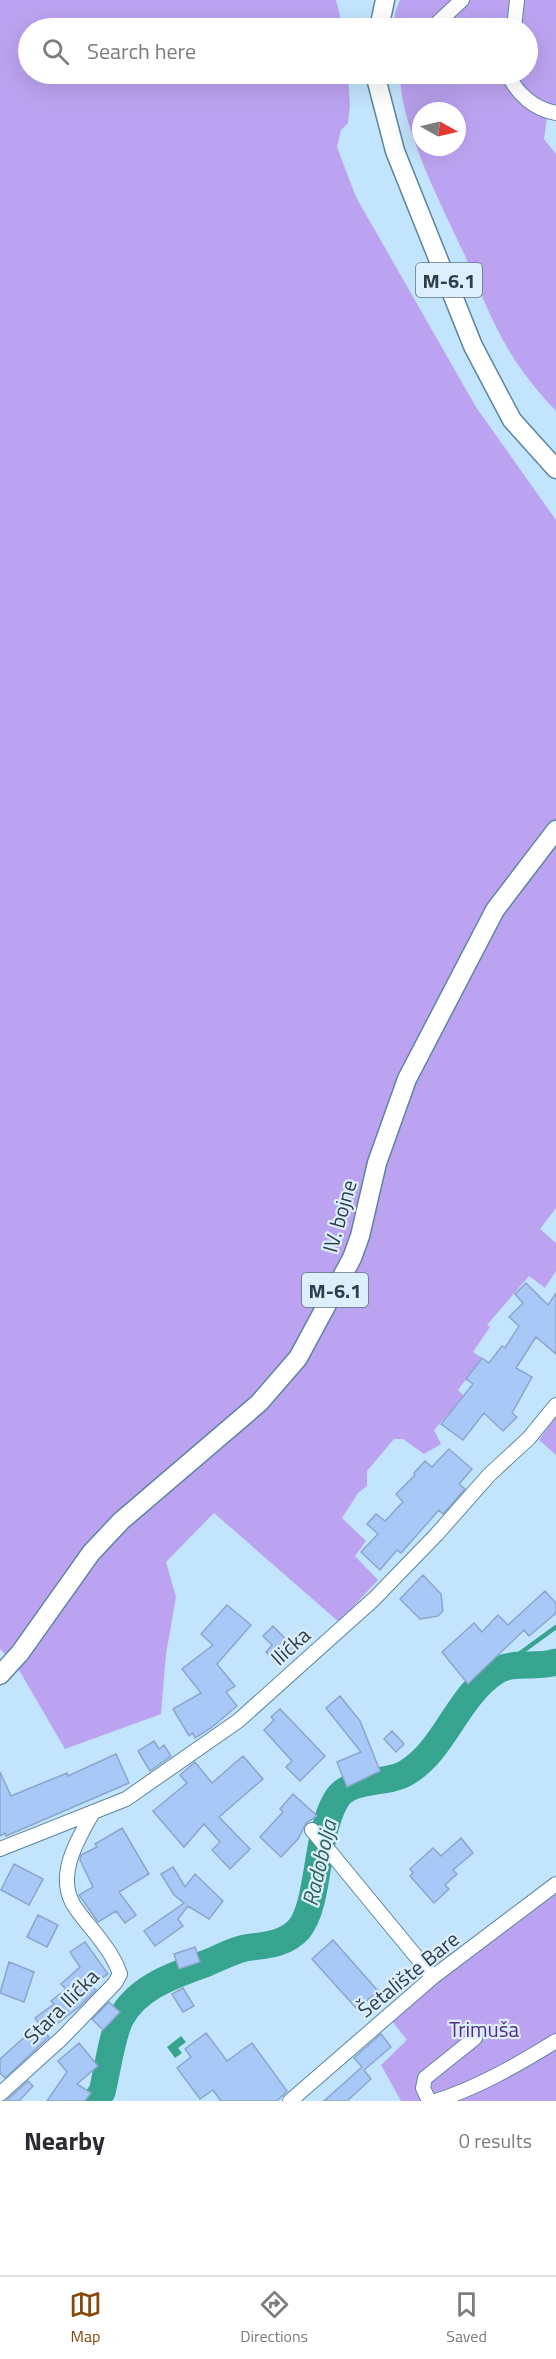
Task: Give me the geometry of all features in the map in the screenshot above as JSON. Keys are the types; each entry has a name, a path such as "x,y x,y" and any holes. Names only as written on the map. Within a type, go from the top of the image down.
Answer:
{"main road":[{"path":"380,18 385,0"},
{"name":"M-6.1","path":"378,84 395,152 473,345 512,420 556,469"},
{"name":"IV. bojne","path":"0,1675 20,1653 91,1553 121,1521 259,1403 298,1358 352,1258 381,1152 412,1069 495,910 556,830"}],"street":[{"path":"443,18 462,0"},
{"path":"515,18 517,0"},
{"path":"513,84 539,110 556,112"},
{"name":"Ilićka","path":"0,1849 126,1798 238,1721 374,1599 437,1534 489,1474 529,1438 556,1405"},
{"name":"Stara Ilićka","path":"0,2094 62,2038 115,1983 120,1974 107,1949 73,1904 66,1886 67,1870 78,1838 93,1812"},
{"path":"315,1833 433,1977"},
{"name":"Šetalište Bare","path":"290,2101 433,1977 556,1884"},
{"path":"429,2101 423,2088 425,2078 475,2038"},
{"path":"436,2101 463,2092 516,2065 556,2041"}],"green space":[{"path":"0,0 336,0 340,18 18,18 18,84 349,84 348,123 341,130 337,147 356,197 476,407 556,520 556,1208 540,1229 556,1243 556,1271 545,1288 529,1276 487,1325 490,1327 473,1352 482,1358 458,1390 464,1396 434,1430 441,1444 424,1454 403,1439 394,1439 367,1471 367,1486 358,1493 342,1518 366,1541 355,1556 378,1580 339,1622 214,1513 166,1562 176,1597 166,1654 161,1714 65,1749 16,1665 0,1649"},
{"path":"400,0 556,0 556,113 548,111 544,139 556,154 556,411 534,387 504,342 420,156 466,156 466,102 412,102 412,133 401,84 538,84 538,18 395,18"},
{"path":"556,1417 556,1455 539,1440"},
{"name":"Trimuša","path":"556,1884 556,2101 401,2101 381,2065 407,2040 388,2016"}],"shaded area":[{"path":"181,2036 186,2042 178,2048 182,2053 175,2058 167,2047"}],"building":[{"path":"526,1283 548,1305 556,1293 556,1354 536,1337 516,1368 532,1377 512,1413 517,1417 503,1431 484,1413 463,1440 441,1424 473,1384 466,1379 482,1358 489,1363 502,1346 505,1348 519,1326 509,1317 523,1303 515,1294"},
{"path":"449,1449 472,1469 459,1484 465,1489 443,1514 439,1510 401,1553 397,1550 380,1570 361,1552 378,1534 367,1524 376,1514 385,1521 403,1502 396,1494 415,1475 414,1473 425,1461 432,1467"},
{"path":"423,1575 441,1594 443,1611 438,1616 420,1619 400,1599"},
{"path":"545,1591 556,1603 556,1613 529,1636 524,1630 468,1684 442,1652 474,1623 482,1632 498,1615 508,1625"},
{"path":"227,1605 251,1625 217,1664 235,1686 226,1692 237,1706 195,1738 193,1733 189,1736 173,1709 201,1693 182,1669 213,1645 201,1634"},
{"path":"273,1626 296,1650 279,1666 266,1652 272,1645 263,1636"},
{"path":"340,1696 360,1721 380,1771 347,1787 337,1762 361,1752 326,1708"},
{"path":"280,1709 325,1756 300,1781 286,1767 292,1761 264,1730 274,1720 271,1717"},
{"path":"392,1731 404,1744 396,1752 384,1739"},
{"path":"154,1741 159,1749 164,1745 171,1756 150,1771 138,1751"},
{"path":"116,1754 129,1783 6,1836 5,1833 0,1836 0,1772 11,1796 67,1773 68,1776"},
{"path":"243,1756 263,1779 219,1817 250,1849 230,1869 212,1850 220,1842 204,1824 184,1847 153,1811 187,1783 180,1775 195,1762 212,1783"},
{"path":"293,1794 317,1816 306,1823 298,1839 281,1857 260,1837 283,1812 280,1809"},
{"path":"122,1828 149,1874 119,1892 136,1915 125,1923 116,1911 98,1922 79,1895 93,1887 80,1860 81,1855 97,1847 95,1844"},
{"path":"461,1838 473,1853 453,1870 457,1874 445,1885 449,1889 434,1903 410,1876 413,1873 410,1869 433,1848 441,1856"},
{"path":"14,1864 43,1879 29,1905 1,1890"},
{"path":"173,1867 185,1887 195,1874 223,1901 209,1919 188,1906 178,1919 183,1926 155,1946 144,1931 184,1903 174,1895 161,1874"},
{"path":"38,1915 58,1925 47,1947 27,1937"},
{"path":"333,1940 378,1991 357,2009 312,1959"},
{"path":"85,1942 108,1974 91,1985 96,1990 79,2007 45,2033 49,2037 5,2078 0,2073 0,2059 38,2025 44,2031 35,2018 54,2004 51,2001 66,1989 61,1984 80,1967 70,1952"},
{"path":"195,1947 200,1962 179,1969 174,1954"},
{"path":"9,1962 34,1972 24,2002 0,1993"},
{"path":"183,1988 194,2006 183,2012 172,1994"},
{"path":"109,2002 120,2012 103,2030 92,2019"},
{"path":"206,2033 227,2061 252,2043 287,2091 277,2101 221,2101 213,2090 200,2099 177,2068 191,2057 185,2049"},
{"path":"381,2034 391,2047 364,2070 371,2079 347,2101 324,2101 362,2067 354,2058"},
{"path":"79,2043 98,2066 77,2084 91,2093 85,2101 47,2101 67,2072 58,2061"},
{"path":"28,2081 33,2086 19,2101 6,2101"}],"waterway":[{"name":"Radobolja","path":"506,1669 519,1654 556,1627"},
{"name":"Radobolja","path":"95,2101 102,2092 118,2025 128,2007 137,1998 170,1977 240,1949 281,1941 299,1929 311,1903 329,1815 342,1793 359,1785 398,1777 419,1763 441,1738 470,1696 495,1672 509,1666 556,1662"}]}
